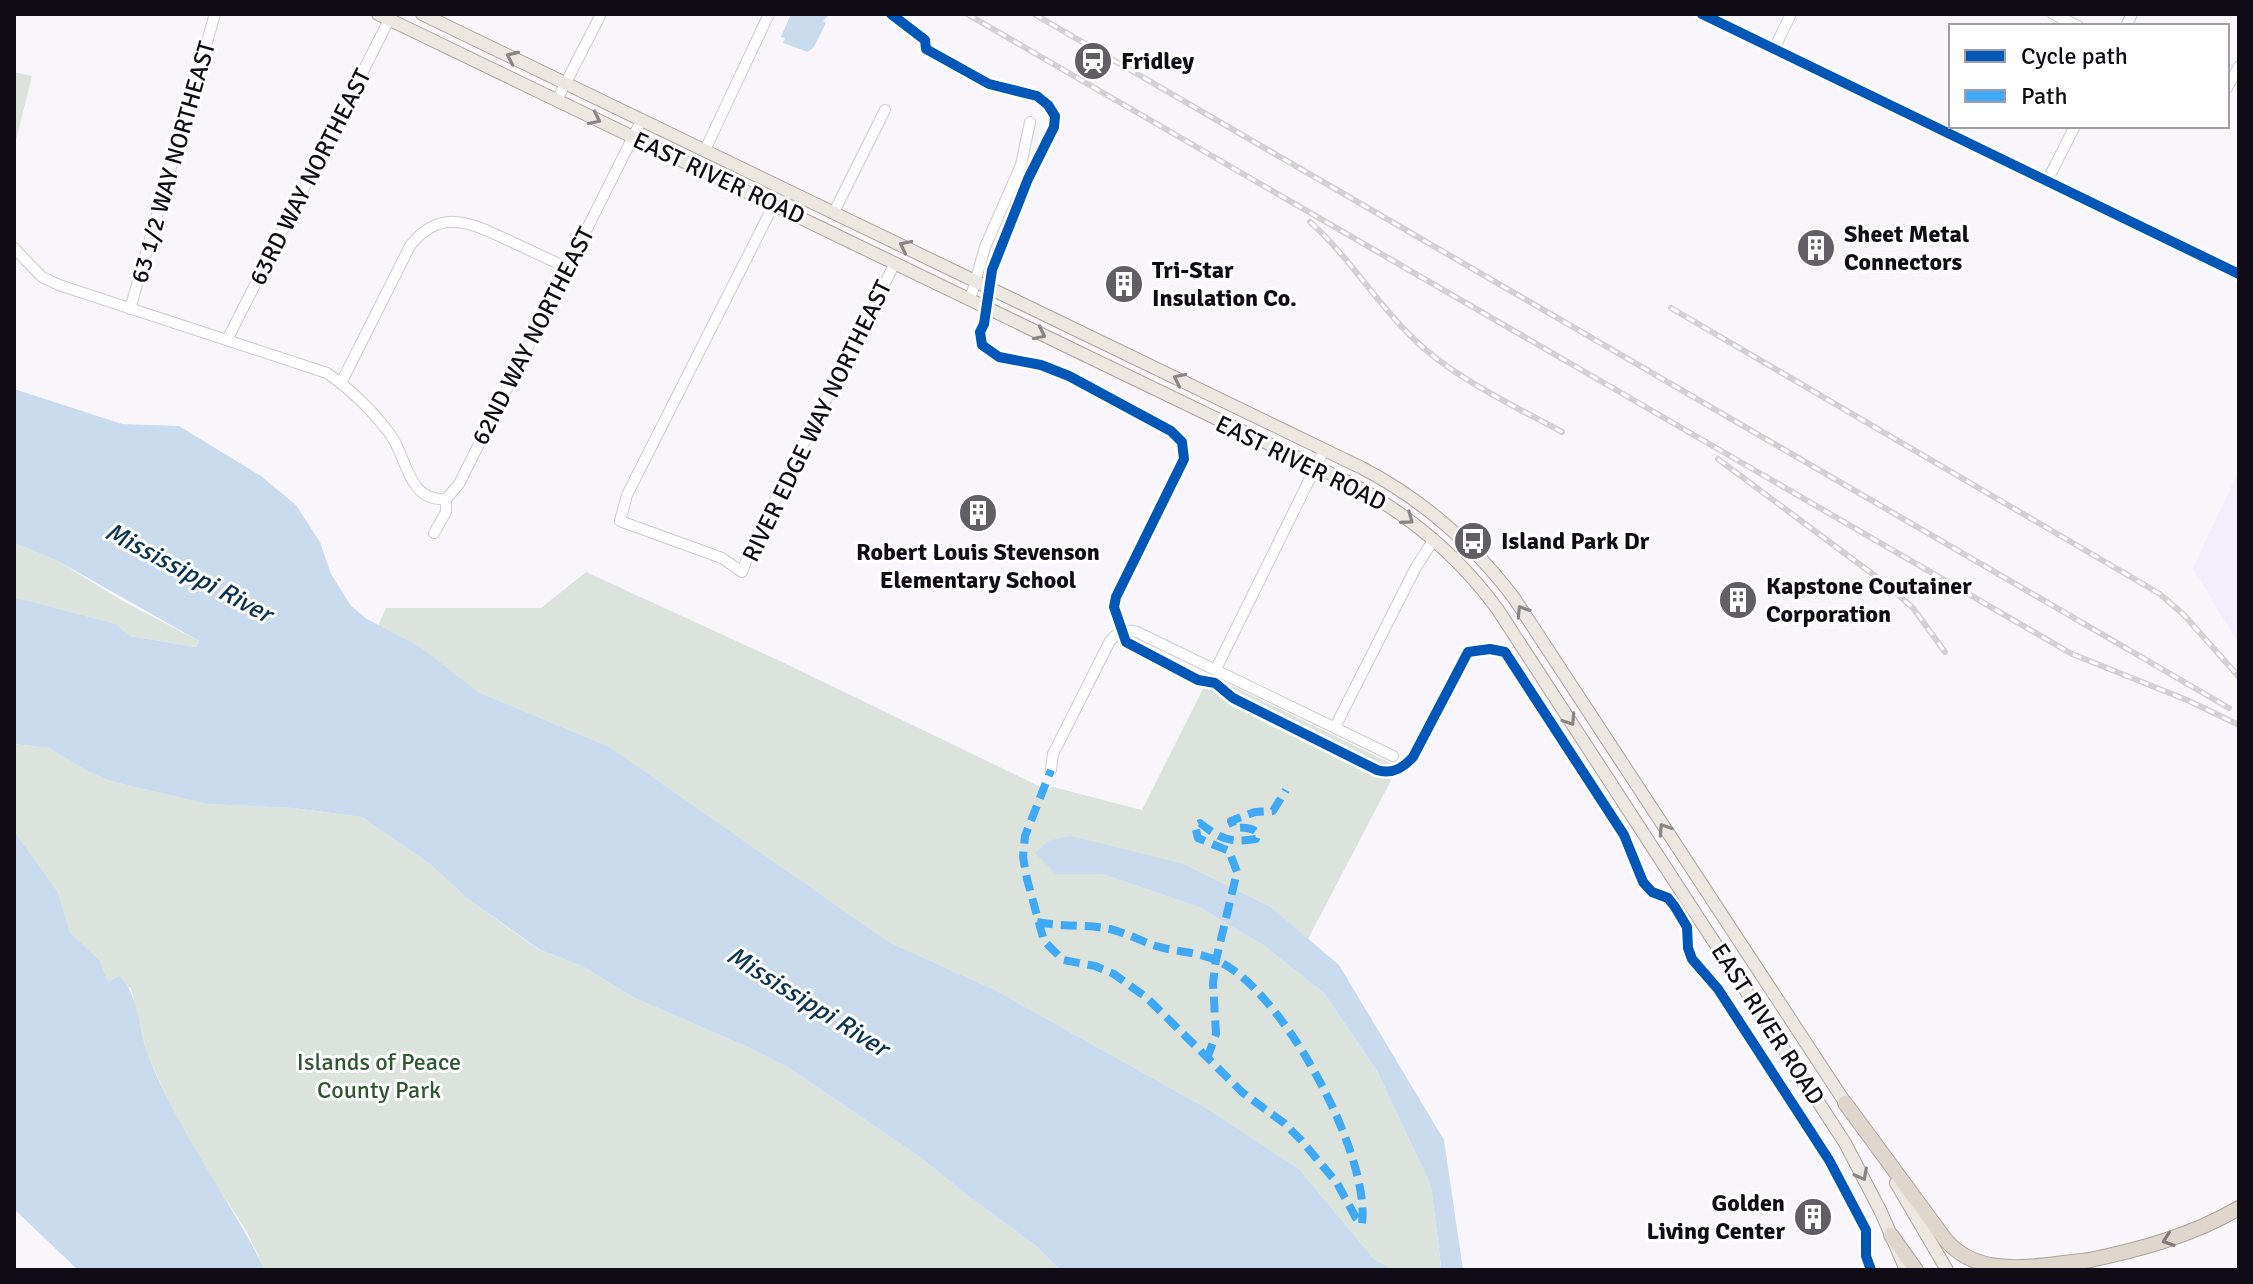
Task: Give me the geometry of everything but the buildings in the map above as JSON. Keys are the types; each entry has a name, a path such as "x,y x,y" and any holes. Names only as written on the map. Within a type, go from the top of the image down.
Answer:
{"highway":[{"path":"1845,1103 1945,1239 1965,1258 1986,1266 2004,1267 2091,1260"},
{"path":"2042,1270 2130,1252 2175,1238 2239,1208"},
{"path":"1891,1235 1916,1270"}],"main road":[{"name":"EAST RIVER ROAD","path":"386,16 1316,467 1407,516 1478,583 1507,623 1837,1131 1906,1270"},
{"name":"EAST RIVER ROAD","path":"430,16 1387,481 1444,521 1492,569 1514,598 1845,1103 1947,1270"}],"street":[{"name":"63 1/2 WAY NORTHEAST","path":"130,309 215,14"},
{"path":"557,100 601,14"},
{"path":"705,150 769,14"},
{"path":"1702,14 2239,274"},
{"path":"1774,49 1791,14"},
{"path":"2053,14 2074,24"},
{"name":"63RD WAY NORTHEAST","path":"227,340 386,16"},
{"path":"2229,84 2239,66"},
{"path":"834,212 885,110"},
{"name":"62ND WAY NORTHEAST","path":"434,533 446,512 446,499 459,484 642,119"},
{"path":"970,300 985,247 1021,165 1030,122"},
{"path":"2047,181 2074,128"},
{"name":"RIVER EDGE WAY NORTHEAST","path":"774,204 627,495 620,521 722,558 742,572 751,548 895,263"},
{"path":"341,383 410,246 434,225 471,223 568,268"},
{"path":"14,248 42,277 59,285 327,373 341,383 390,433 406,473 417,487 431,497 446,499"},
{"path":"1216,669 1324,450"},
{"path":"1335,727 1415,569 1434,539"},
{"path":"1051,770 1053,754 1110,641 1122,631 1137,632 1393,756"}],"shaded area":[{"path":"2239,470 2239,645 2193,568"}],"green space":[{"path":"14,72 32,76 16,140 14,140"},
{"path":"14,543 58,561 121,600 199,641 196,647 130,636 116,624 14,597"},
{"path":"586,572 780,661 1047,790 1053,787 1142,810 1210,675 1398,767 1308,939 1271,907 1184,864 1056,874 1102,874 1199,907 1263,945 1324,993 1377,1071 1431,1186 1439,1270 1394,1270 1374,1259 1299,1169 1208,1109 995,990 889,942 610,747 478,692 378,626 386,608 541,608"},
{"name":"Islands of Peace County Park","path":"14,744 49,748 110,781 207,804 293,808 362,817 430,864 468,899 539,950 582,966 635,998 789,1068 920,1157 1035,1245 1060,1270 265,1270 248,1234 181,1129 147,1053 131,988 108,982 100,961 70,932 58,892 14,831"}],"water":[{"path":"791,14 829,14 823,21 826,23 814,47 808,52 783,43 785,38 781,37"},
{"name":"Mississippi River","path":"14,389 122,424 179,426 261,476 296,505 320,542 331,574 351,606 367,619 420,647 478,692 610,747 889,942 995,990 1208,1109 1299,1169 1374,1259 1394,1270 1060,1270 1035,1245 920,1157 789,1068 635,998 582,966 540,950 468,899 430,864 362,817 293,808 207,804 110,781 49,748 14,744 14,597 116,624 130,636 196,647 199,641 58,561 14,543"},
{"path":"14,831 58,892 70,932 100,961 108,982 120,976 127,985 148,1055 160,1083 265,1270 78,1270 14,1209"},
{"path":"1070,836 1184,864 1271,907 1339,965 1444,1140 1463,1270 1439,1270 1431,1186 1377,1071 1324,993 1263,945 1199,907 1102,874 1056,874 1035,853 1048,841"}],"railway":[{"path":"967,14 2072,654 2187,700 2239,725"},
{"path":"1034,14 2229,708"},
{"path":"1310,222 1338,250 1402,327 1431,354 1486,391 1562,432"},
{"path":"1671,308 2160,594 2184,615 2239,677"},
{"path":"1718,459 1886,584 1913,608 1945,652"}],"marked path":[{"path":"1037,922 1046,924 1092,926 1110,929 1156,946 1209,957 1241,976 1268,1003 1317,1076 1352,1157 1361,1194 1362,1224 1337,1183 1301,1140 1284,1123 1243,1093 1147,998 1114,974 1095,966 1063,960 1044,941 1027,879 1023,857 1025,836 1051,770"},
{"path":"1207,1059 1216,1034 1213,983 1216,960 1237,872 1229,851 1198,838 1195,826 1200,823 1213,833 1232,840 1256,839 1258,833 1247,828 1234,828 1231,821 1255,812 1273,811 1286,790"}],"cycle path":[{"path":"891,14 925,40 926,49 989,84 1037,96 1055,116 1054,127 1028,179 992,270 984,324 980,332 982,345 999,357 1041,365 1069,376 1171,431 1182,442 1184,459 1116,597 1114,607 1126,642 1198,680 1215,683 1233,698 1377,770 1388,772 1401,767 1413,757 1468,652 1490,649 1505,652 1624,835 1643,882 1652,892 1668,898 1675,907 1687,927 1692,959 1718,989 1829,1160 1866,1230 1866,1256 1871,1270"},
{"path":"1702,14 2239,274"}],"place":[{"name":"Fridley","path":"1093,61"},
{"name":"Sheet Metal Connectors","path":"1816,248"},
{"name":"Tri-Star Insulation Co.","path":"1124,284"},
{"name":"Robert Louis Stevenson Elementary School","path":"978,513"},
{"name":"Island Park Dr","path":"1473,541"},
{"name":"Kapstone Coutainer Corporation","path":"1738,600"},
{"name":"Golden Living Center","path":"1813,1217"}]}
